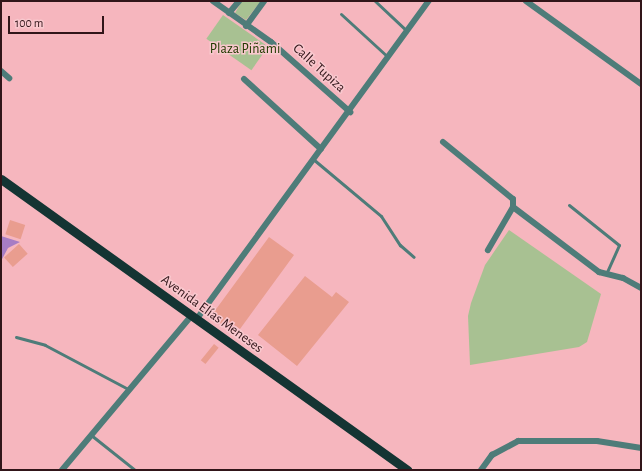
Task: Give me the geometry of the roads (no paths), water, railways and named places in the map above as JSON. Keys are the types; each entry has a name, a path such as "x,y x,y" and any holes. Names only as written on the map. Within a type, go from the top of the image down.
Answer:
{"main road":[{"name":"Avenida Elías Meneses","path":"1,179 407,470"}],"street":[{"name":"Calle Tupiza","path":"213,1 246,26 271,42 350,112"},
{"path":"229,13 239,1"},
{"path":"246,26 264,1"},
{"path":"62,470 128,389 193,318 350,112 429,1"},
{"path":"526,1 641,84"},
{"path":"1,71 10,78"},
{"path":"244,79 322,149"},
{"path":"443,142 513,199 514,207 488,250"},
{"path":"514,207 599,272 623,278 641,288"},
{"path":"481,470 492,455 518,441 597,441 641,448"}],"lane":[{"path":"375,1 407,31"},
{"path":"340,14 389,58"},
{"path":"313,160 381,216 400,245 414,257"},
{"path":"569,205 619,245 606,274"},
{"path":"16,337 45,345 128,389"},
{"path":"91,435 135,470"}],"park label":[{"name":"Plaza Piñami","path":"245,49"}]}
